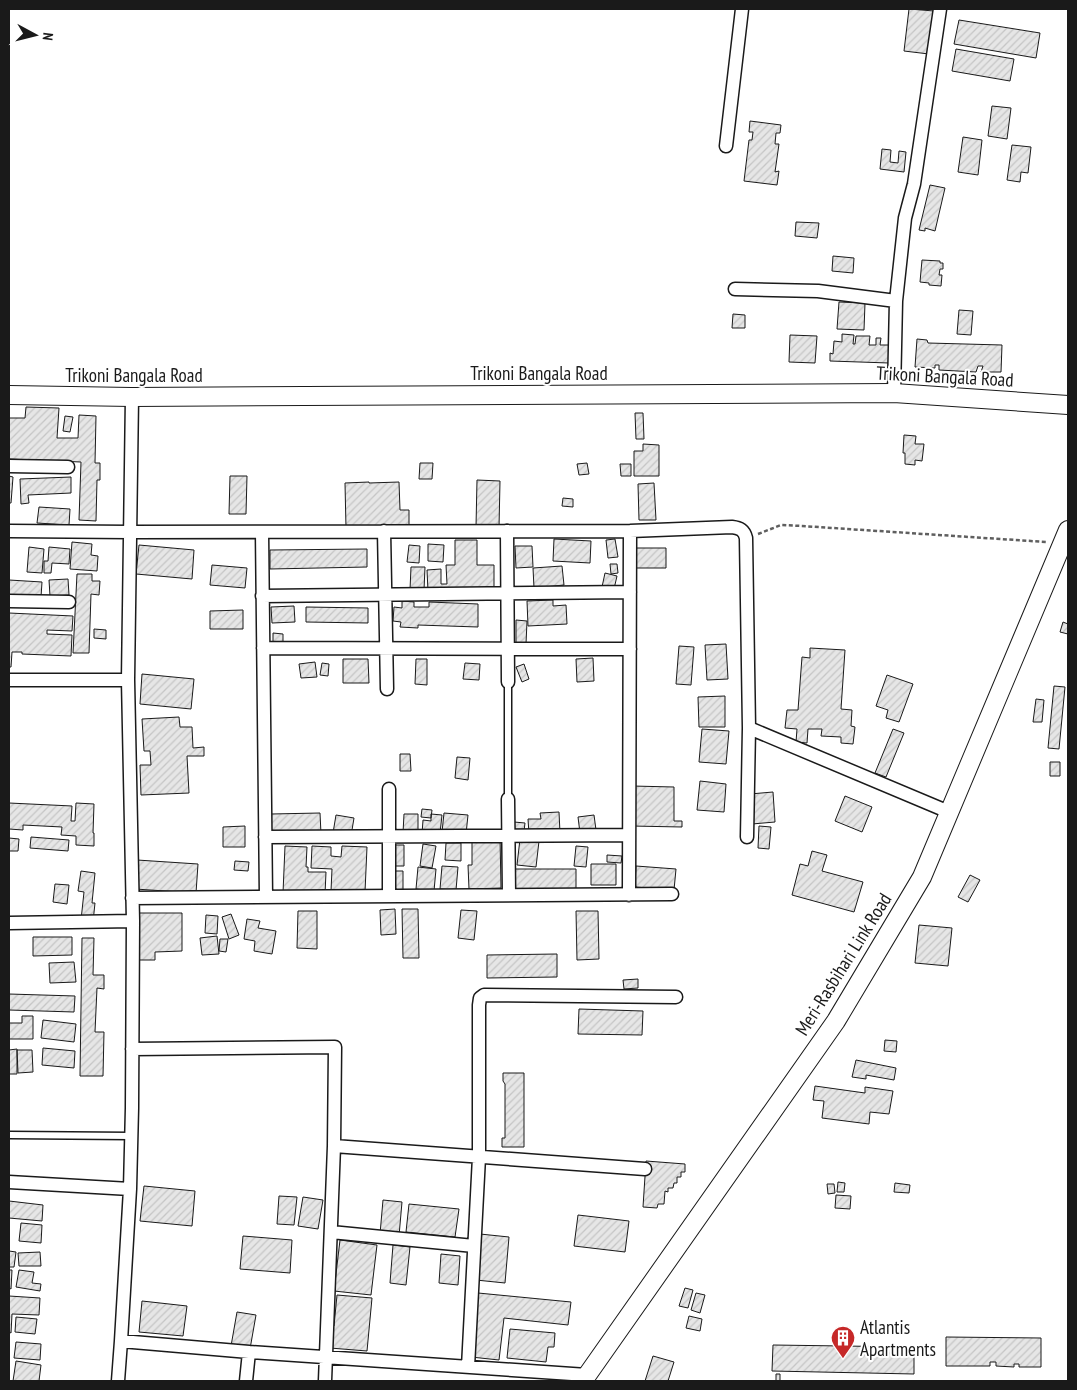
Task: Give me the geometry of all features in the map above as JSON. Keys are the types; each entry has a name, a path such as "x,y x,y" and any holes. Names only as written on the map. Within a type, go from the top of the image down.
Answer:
{"street":[{"path":"726,146 742,9"},
{"path":"894,393 896,301 905,218 914,184 940,9"},
{"path":"735,289 818,291 896,301"},
{"name":"Trikoni Bangala Road","path":"9,395 894,393 1068,405"},
{"path":"118,1381 122,1341 131,1136 133,921 128,680 132,396"},
{"path":"9,466 68,467"},
{"path":"9,531 630,531 740,528 744,532 746,543 749,728 747,837"},
{"path":"507,531 508,682"},
{"path":"629,894 630,531"},
{"path":"262,532 266,897"},
{"path":"384,532 387,689"},
{"name":"Meri-Rasbihari Link Road","path":"585,1378 836,1021 922,877 1065,537"},
{"path":"262,596 630,592"},
{"path":"9,601 69,602"},
{"path":"263,648 630,649"},
{"path":"9,680 128,680"},
{"path":"749,728 949,812"},
{"path":"388,788 388,896"},
{"path":"508,799 509,895"},
{"path":"265,837 628,835"},
{"path":"132,898 672,894"},
{"path":"9,923 133,921"},
{"path":"468,1367 480,1157 480,998 484,995 676,997"},
{"path":"132,1050 335,1047 334,1146 325,1381"},
{"path":"334,1146 645,1169"},
{"path":"9,1182 130,1189"},
{"path":"331,1232 474,1246"},
{"path":"122,1341 327,1358 468,1367 585,1378"},
{"path":"246,1381 249,1352"}],"lane":[{"path":"508,682 508,799"},
{"path":"9,1135 131,1136"}],"path":[{"path":"746,543 758,534 781,526 1065,537"}],"building":[{"path":"909,9 934,11 929,54 904,51"},
{"path":"959,20 1040,33 1036,58 954,44"},
{"path":"956,49 1014,59 1010,81 952,71"},
{"path":"992,106 1011,108 1007,139 988,136"},
{"path":"750,121 781,125 780,133 776,133 775,144 779,144 775,172 779,171 777,185 744,181 749,140 752,140 753,132 749,132"},
{"path":"963,137 982,140 978,175 958,172"},
{"path":"1012,145 1031,147 1028,173 1021,172 1020,182 1007,180"},
{"path":"882,149 891,150 890,162 898,163 899,151 906,152 904,172 880,169"},
{"path":"930,185 945,188 935,231 925,228 925,231 919,230"},
{"path":"796,222 819,223 817,238 795,236"},
{"path":"833,256 854,258 853,273 832,271"},
{"path":"922,260 940,261 940,263 943,263 943,269 940,269 939,275 942,275 941,286 920,282"},
{"path":"839,302 865,303 864,330 837,329"},
{"path":"959,310 973,311 971,335 957,334"},
{"path":"733,314 745,315 745,328 732,328"},
{"path":"842,334 854,335 853,344 855,344 856,336 870,336 869,345 876,345 876,338 881,338 880,345 889,345 889,363 830,361 830,353 833,354 834,341 842,342"},
{"path":"790,335 817,336 815,363 789,362"},
{"path":"917,339 927,340 928,343 1002,345 1001,372 981,372 983,366 978,366 976,372 939,370 939,365 935,365 935,368 915,367"},
{"path":"26,407 59,408 57,438 78,438 79,415 96,416 95,463 100,463 100,480 97,480 96,521 79,520 81,462 9,459 9,418 25,418"},
{"path":"635,413 643,413 644,439 636,439"},
{"path":"65,416 73,417 70,432 63,431"},
{"path":"904,435 916,436 915,444 924,444 922,461 915,460 915,465 905,464 905,453 903,453"},
{"path":"643,444 659,445 659,476 634,476 634,451 643,451"},
{"path":"420,463 433,463 432,479 419,479"},
{"path":"587,463 589,474 579,475 577,464"},
{"path":"620,464 631,464 631,476 621,476"},
{"path":"9,476 13,477 11,503 9,503"},
{"path":"230,476 247,476 246,514 229,514"},
{"path":"71,477 71,493 28,495 29,503 21,504 20,479"},
{"path":"477,480 500,481 499,528 476,527"},
{"path":"399,482 400,510 409,510 409,526 346,528 345,483"},
{"path":"654,483 656,520 639,520 638,484"},
{"path":"563,498 573,499 573,507 562,506"},
{"path":"39,507 70,509 69,525 37,523"},
{"path":"554,539 591,541 590,563 553,561"},
{"path":"615,539 618,557 608,558 606,540"},
{"path":"455,540 477,540 477,565 494,565 494,590 428,591 427,570 441,569 441,584 447,584 446,565 455,565"},
{"path":"72,542 92,544 91,555 98,556 97,571 70,569"},
{"path":"428,544 444,545 443,562 428,561"},
{"path":"139,545 194,550 192,579 136,574"},
{"path":"409,545 420,546 419,563 407,562"},
{"path":"515,546 532,546 533,567 516,568"},
{"path":"29,547 44,549 42,573 27,572"},
{"path":"49,547 70,549 69,564 52,563 51,573 44,573 44,561 48,561"},
{"path":"635,548 666,548 666,568 635,568"},
{"path":"367,549 367,567 270,569 270,550"},
{"path":"610,564 617,564 618,573 611,574"},
{"path":"212,565 247,568 245,588 210,585"},
{"path":"562,566 564,585 534,588 533,568"},
{"path":"411,567 425,567 424,590 410,590"},
{"path":"605,573 617,576 614,589 602,587"},
{"path":"77,574 92,574 92,581 100,581 99,595 91,594 89,653 73,653"},
{"path":"68,579 69,595 50,596 49,580"},
{"path":"9,580 42,582 41,597 9,595"},
{"path":"553,600 553,606 566,605 567,624 528,626 527,601"},
{"path":"402,601 414,602 414,607 429,607 429,602 478,604 478,627 418,625 418,628 400,627 401,622 393,621 394,607 402,608"},
{"path":"294,606 295,622 272,623 271,607"},
{"path":"306,607 368,608 368,623 306,622"},
{"path":"243,610 243,629 210,629 210,611"},
{"path":"9,613 73,616 72,631 47,630 47,634 72,635 71,656 12,652 11,667 9,667"},
{"path":"516,620 527,621 526,644 516,644"},
{"path":"1063,622 1068,624 1068,634 1060,632"},
{"path":"94,629 106,630 106,639 94,638"},
{"path":"273,633 283,634 283,648 273,647"},
{"path":"726,644 728,679 707,680 705,645"},
{"path":"679,646 694,647 691,685 676,684"},
{"path":"810,648 845,650 841,709 852,710 851,726 855,727 853,744 841,743 841,737 821,736 822,729 808,729 807,743 796,742 797,729 785,728 787,710 798,710 802,657 810,658"},
{"path":"593,658 594,681 577,682 576,659"},
{"path":"343,659 368,659 369,683 343,683"},
{"path":"416,659 427,659 427,685 415,684"},
{"path":"315,662 317,677 301,678 299,664"},
{"path":"322,663 329,664 328,676 320,675"},
{"path":"465,663 480,664 479,680 463,679"},
{"path":"524,664 529,679 522,682 516,667"},
{"path":"142,674 194,679 191,709 140,704"},
{"path":"887,675 913,684 899,722 886,718 888,710 876,706"},
{"path":"1054,686 1065,687 1059,749 1048,748"},
{"path":"725,696 725,727 699,727 698,697"},
{"path":"1036,699 1044,700 1042,722 1033,722"},
{"path":"179,717 180,727 192,727 193,748 204,747 204,756 187,756 189,793 141,795 140,765 151,765 150,751 144,751 142,719"},
{"path":"702,729 729,731 726,764 699,762"},
{"path":"893,729 904,733 886,777 875,773"},
{"path":"400,754 410,754 411,771 400,771"},
{"path":"457,757 470,758 468,780 455,778"},
{"path":"1050,762 1060,762 1060,776 1050,776"},
{"path":"700,781 726,784 724,812 697,810"},
{"path":"632,786 674,787 674,821 682,821 682,827 631,826"},
{"path":"773,792 775,822 752,824 750,794"},
{"path":"845,796 872,807 862,832 835,821"},
{"path":"9,803 72,806 71,821 75,821 76,803 94,804 94,846 76,845 76,836 61,835 62,827 23,825 23,830 9,829"},
{"path":"422,809 432,810 431,818 421,817"},
{"path":"559,812 560,833 529,834 528,819 541,819 540,813"},
{"path":"320,813 321,834 271,834 271,814"},
{"path":"444,813 468,815 466,834 442,832"},
{"path":"404,814 418,814 418,833 403,833"},
{"path":"431,814 442,815 440,833 422,834 423,820 431,821"},
{"path":"336,815 354,818 351,836 333,833"},
{"path":"594,815 596,830 580,833 578,817"},
{"path":"514,822 525,823 524,831 513,830"},
{"path":"245,826 245,847 223,847 223,827"},
{"path":"759,826 771,827 769,849 758,848"},
{"path":"31,837 69,840 68,851 30,848"},
{"path":"500,837 501,888 469,889 468,865 472,865 472,838"},
{"path":"9,838 19,839 18,851 9,851"},
{"path":"520,839 539,841 536,867 517,865"},
{"path":"446,843 461,843 461,861 445,860"},
{"path":"423,844 436,846 432,868 420,866"},
{"path":"391,845 404,845 404,866 391,866"},
{"path":"285,846 307,847 306,867 308,867 308,872 326,872 325,894 283,893"},
{"path":"312,846 331,847 331,856 341,857 342,846 367,847 365,892 331,891 332,869 311,868"},
{"path":"576,846 588,847 586,867 574,866"},
{"path":"812,851 827,855 822,871 863,882 854,912 792,895 800,864 808,866"},
{"path":"607,855 622,856 621,863 607,862"},
{"path":"137,860 198,864 196,893 135,889"},
{"path":"235,861 249,862 248,871 234,870"},
{"path":"591,864 616,864 616,885 591,885"},
{"path":"442,866 458,867 456,890 440,889"},
{"path":"636,866 676,869 674,890 635,887"},
{"path":"418,867 436,869 434,891 416,889"},
{"path":"510,869 576,869 576,891 510,891"},
{"path":"81,871 95,873 92,903 95,903 93,922 81,920 84,892 78,891"},
{"path":"390,871 403,871 403,893 390,893"},
{"path":"970,875 980,880 968,902 958,897"},
{"path":"55,884 69,885 67,904 53,902"},
{"path":"395,909 396,934 381,935 380,910"},
{"path":"402,909 418,909 419,958 403,958"},
{"path":"461,910 477,911 474,940 458,938"},
{"path":"298,911 317,911 317,949 297,948"},
{"path":"576,911 598,911 599,959 577,960"},
{"path":"137,913 182,913 182,951 155,952 155,960 137,960"},
{"path":"231,914 239,935 229,939 222,917"},
{"path":"206,915 218,916 217,934 205,933"},
{"path":"247,919 260,921 258,928 276,931 272,954 254,951 255,941 244,939"},
{"path":"919,925 952,928 948,966 915,963"},
{"path":"217,936 219,954 202,955 200,938"},
{"path":"33,937 72,937 72,955 33,956"},
{"path":"82,938 94,938 93,975 104,975 104,989 97,988 95,1032 104,1032 103,1076 80,1076"},
{"path":"220,939 228,939 226,952 219,951"},
{"path":"557,954 557,977 487,978 487,955"},
{"path":"74,962 76,982 50,983 49,963"},
{"path":"638,979 638,988 624,989 623,980"},
{"path":"9,994 75,996 74,1012 9,1010"},
{"path":"579,1009 643,1011 642,1035 578,1034"},
{"path":"22,1016 33,1016 33,1039 9,1039 9,1023 22,1023"},
{"path":"43,1020 76,1024 74,1042 41,1038"},
{"path":"885,1040 897,1041 896,1052 884,1051"},
{"path":"43,1048 75,1051 74,1068 42,1065"},
{"path":"17,1049 17,1074 9,1074 9,1050"},
{"path":"17,1050 32,1050 33,1072 18,1073"},
{"path":"856,1060 896,1068 894,1080 866,1075 866,1079 852,1077"},
{"path":"503,1073 524,1073 524,1147 502,1147 502,1138 505,1138 505,1084"},
{"path":"815,1086 865,1093 865,1087 893,1091 889,1114 870,1112 869,1124 822,1118 824,1101 813,1100"},
{"path":"646,1161 685,1164 685,1172 681,1172 681,1177 677,1177 677,1183 674,1183 673,1188 668,1188 668,1192 665,1191 664,1204 658,1204 657,1208 643,1207"},
{"path":"838,1182 845,1183 844,1192 837,1192"},
{"path":"895,1183 910,1185 909,1193 894,1192"},
{"path":"827,1184 834,1184 835,1193 828,1194"},
{"path":"144,1186 195,1191 192,1226 140,1221"},
{"path":"836,1195 851,1196 850,1209 835,1208"},
{"path":"279,1196 297,1197 294,1225 277,1224"},
{"path":"303,1197 323,1200 318,1229 298,1226"},
{"path":"383,1200 402,1202 399,1236 380,1234"},
{"path":"9,1201 43,1205 42,1221 9,1218"},
{"path":"409,1204 459,1209 455,1237 406,1232"},
{"path":"578,1215 629,1221 625,1252 574,1246"},
{"path":"21,1223 42,1225 41,1243 19,1241"},
{"path":"480,1234 509,1237 505,1283 476,1280"},
{"path":"243,1236 292,1240 290,1273 240,1269"},
{"path":"340,1240 377,1245 371,1295 334,1291"},
{"path":"393,1245 410,1247 406,1285 390,1283"},
{"path":"9,1251 16,1252 14,1267 9,1267"},
{"path":"40,1252 41,1266 19,1266 18,1253"},
{"path":"441,1254 460,1256 458,1285 439,1283"},
{"path":"9,1270 12,1270 11,1289 9,1288"},
{"path":"19,1270 34,1272 32,1283 41,1284 40,1291 16,1287"},
{"path":"685,1288 693,1290 688,1308 679,1306"},
{"path":"478,1293 571,1302 568,1325 504,1318 499,1360 471,1357"},
{"path":"696,1293 705,1295 700,1313 691,1310"},
{"path":"337,1295 372,1298 367,1351 330,1348"},
{"path":"9,1296 40,1298 39,1315 12,1314 11,1333 9,1332"},
{"path":"142,1301 187,1306 183,1336 139,1332"},
{"path":"237,1312 256,1315 250,1349 231,1346"},
{"path":"689,1316 702,1319 700,1331 686,1328"},
{"path":"16,1317 37,1319 35,1334 15,1332"},
{"path":"510,1329 555,1333 554,1347 548,1347 546,1362 507,1358"},
{"path":"946,1337 1041,1338 1041,1367 1019,1367 1019,1364 1014,1364 1014,1367 996,1366 996,1362 990,1362 990,1366 946,1366"},
{"path":"16,1342 41,1344 40,1360 14,1358"},
{"name":"Atlantis Apartments","path":"773,1345 914,1347 914,1374 772,1371"},
{"path":"653,1356 674,1362 668,1381 645,1381"},
{"path":"16,1361 41,1365 39,1381 13,1381"},
{"path":"776,1374 780,1374 780,1381 776,1381"}],"place":[{"name":"Atlantis Apartments","path":"843,1359"}]}
